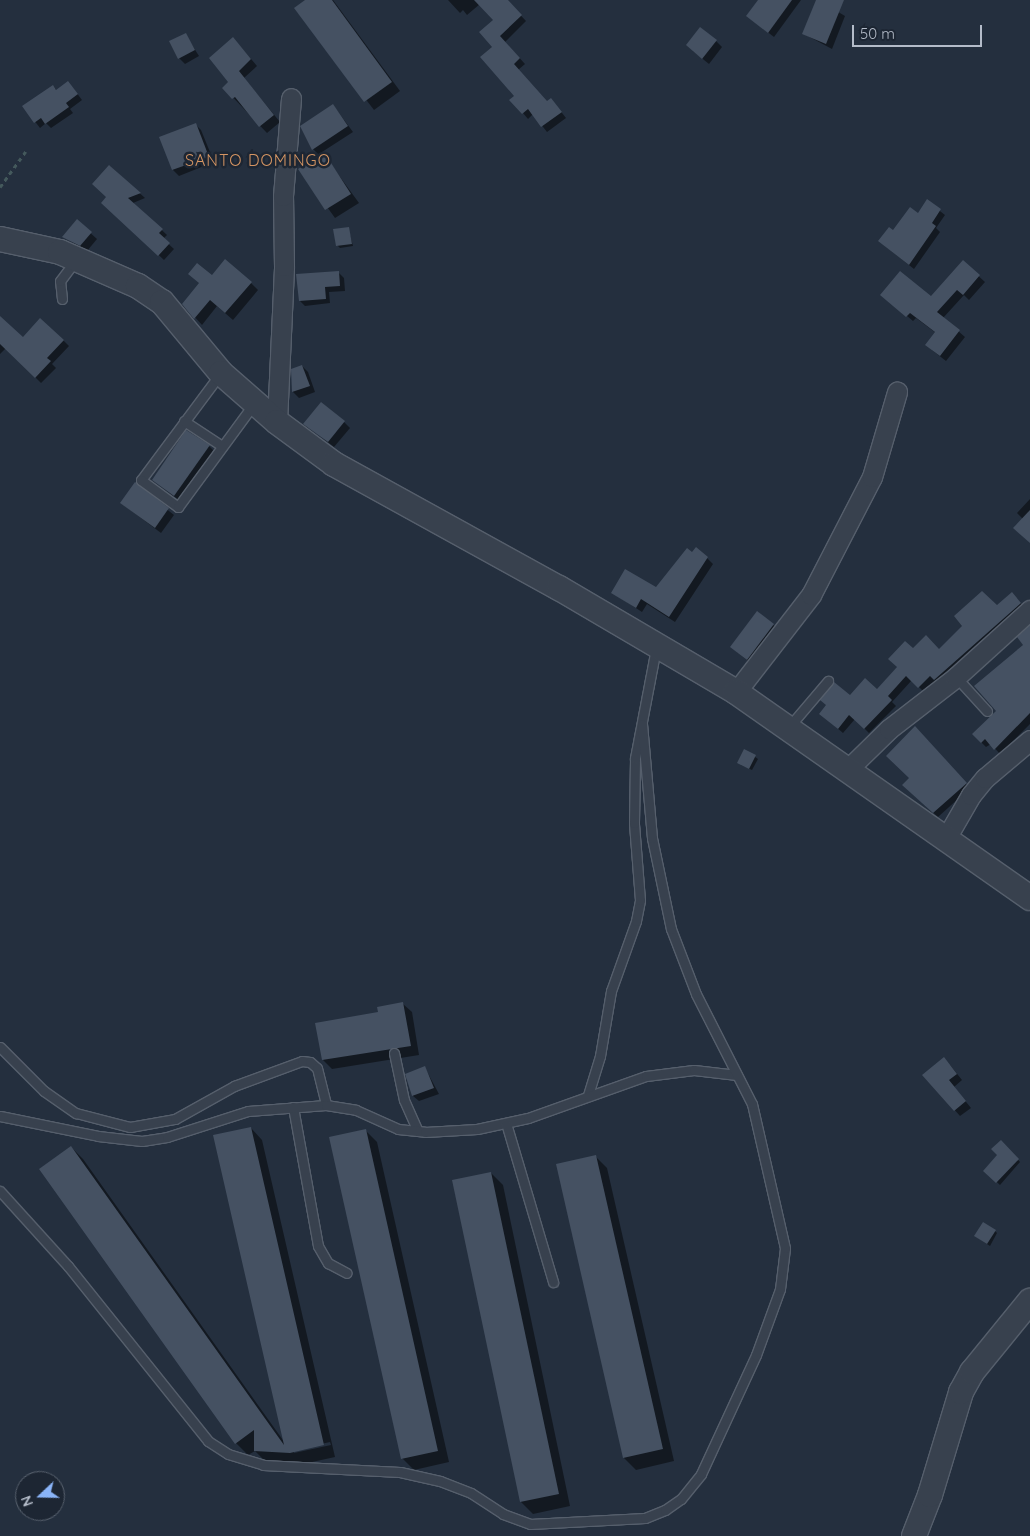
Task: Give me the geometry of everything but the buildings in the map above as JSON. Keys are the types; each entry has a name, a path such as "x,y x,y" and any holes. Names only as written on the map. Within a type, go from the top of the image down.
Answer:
{"street":[{"path":"277,422 284,266 283,196 291,98"},
{"path":"0,239 60,252 75,261 138,286 162,302 221,373 277,422 334,464 657,645 736,692 846,771 1030,898"},
{"path":"736,692 815,587 872,477 897,392"},
{"path":"846,771 889,729 956,677 1030,610"},
{"path":"945,840 971,795 985,778 1030,740"},
{"path":"914,1536 930,1496 961,1392 972,1372 1030,1301"}],"lane":[{"path":"62,299 60,281 75,261"},
{"path":"221,373 141,480 178,507 255,402"},
{"path":"184,421 222,446"},
{"path":"589,1096 611,991 636,922 640,900 634,823 635,758 657,645"},
{"path":"956,677 987,711"},
{"path":"788,728 828,681"},
{"path":"0,1191 68,1266 208,1441 228,1454 263,1465 400,1472 440,1481 471,1493 503,1514 530,1524 645,1518 665,1510 681,1499 701,1474 756,1355 780,1289 785,1248 752,1104 696,994 671,929 652,838 642,724"},
{"path":"0,1046 44,1091 76,1113 130,1127 175,1119 234,1086 302,1061 310,1062 317,1068 326,1105"},
{"path":"394,1054 404,1100 418,1131"},
{"path":"0,1116 98,1136 142,1141 167,1137 248,1112 326,1105 356,1110 398,1130 477,1129 506,1123 646,1076 694,1070 737,1075"},
{"path":"293,1107 318,1246 328,1263 347,1273"},
{"path":"506,1123 554,1282"}],"path":[{"path":"0,187 26,151"}],"district":[{"name":"SANTO DOMINGO","path":"258,160"}]}
